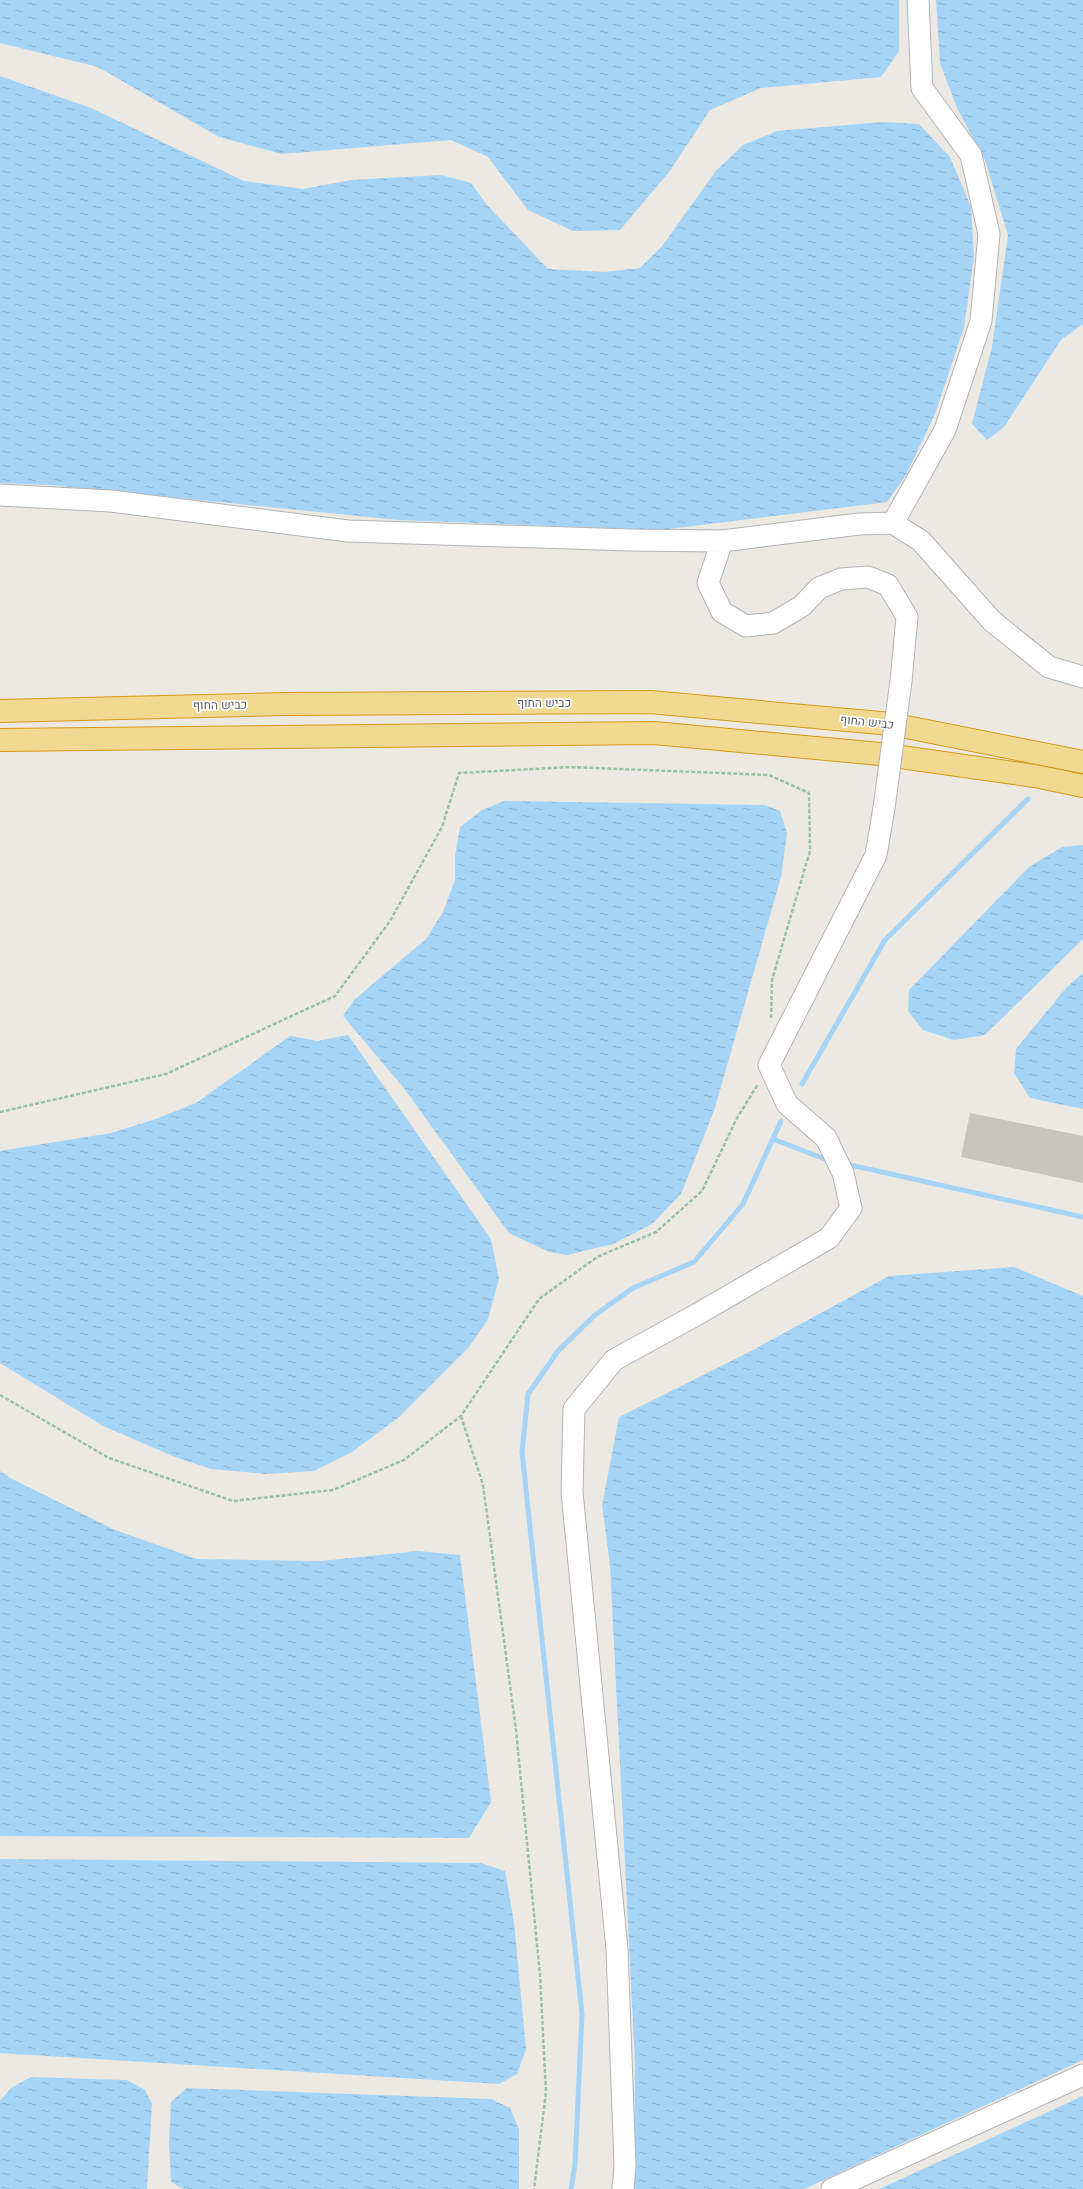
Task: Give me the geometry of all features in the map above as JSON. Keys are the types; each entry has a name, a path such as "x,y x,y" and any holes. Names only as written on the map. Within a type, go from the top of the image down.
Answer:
{"highway":[{"name":"כביש החוף","path":"0,711 286,704 650,702 891,724 1083,762"},
{"path":"0,740 654,733 880,754 1035,776 1083,786"}],"street":[{"path":"894,523 945,430 981,321 989,234 971,155 922,88 918,0"},
{"path":"0,494 111,501 348,530 630,540 722,541 859,524 894,523 921,541 992,621 1049,667 1083,677"},
{"path":"623,2189 625,2165 617,1949 572,1492 574,1408 614,1360 829,1238 851,1208 843,1173 826,1138 787,1104 769,1065 876,855 884,808 901,681 907,617 888,585 868,577 841,579 819,588 802,606 773,623 746,626 722,612 708,583 722,541"},
{"path":"832,2189 1083,2075"}],"path":[{"path":"0,1112 166,1074 335,996 390,920 442,827 459,774 570,767 769,774 808,793 810,851 772,980 771,1019"},
{"path":"0,1395 109,1458 233,1501 334,1490 404,1460 461,1416 539,1298 598,1257 656,1232 702,1191 737,1118 769,1065"},
{"path":"461,1416 483,1485 516,1730 540,1975 546,2092 534,2189"}],"water":[{"path":"0,0 899,0 899,51 881,77 761,88 710,110 669,172 620,230 573,231 528,210 488,157 451,140 282,154 219,137 98,67 0,43"},
{"path":"936,0 1083,0 1083,324 1061,340 1004,427 987,440 972,424 992,347 1008,235 985,160 957,108 940,63"},
{"path":"0,76 91,108 244,181 303,189 351,180 441,175 471,183 488,206 548,269 604,272 640,268 662,246 716,171 743,145 777,131 883,122 919,124 950,157 971,207 974,256 964,327 935,414 906,475 887,502 661,530 398,520 51,485 0,483"},
{"path":"504,801 765,805 780,811 787,833 781,877 714,1111 681,1194 652,1224 613,1244 567,1255 549,1252 509,1233 403,1087 343,1016 354,1000 426,939 443,912 455,880 455,856 460,827 482,810"},
{"path":"1083,845 1083,939 985,1035 954,1040 923,1030 908,1011 909,990 1029,867 1062,847"},
{"path":"1083,973 1083,1109 1030,1098 1014,1073 1016,1049 1066,988"},
{"path":"348,1035 491,1239 499,1279 488,1319 469,1347 398,1418 352,1452 314,1471 266,1474 211,1469 175,1457 103,1426 0,1363 0,1151 111,1133 153,1120 196,1103 290,1036 318,1041"},
{"path":"1014,1267 1083,1296 1083,2060 804,2189 634,2189 635,2062 610,1565 602,1505 619,1417 753,1350 889,1276"},
{"path":"0,1471 12,1479 115,1530 197,1559 321,1561 418,1551 460,1555 491,1802 469,1838 0,1836"},
{"path":"0,1859 481,1863 505,1871 514,1922 526,2049 517,2074 499,2084 0,2053"},
{"path":"31,2077 127,2080 145,2090 152,2104 147,2189 0,2189 0,2101 11,2088"},
{"path":"187,2088 491,2099 510,2108 519,2129 519,2189 183,2189 171,2182 169,2143 171,2102"},
{"path":"1083,2096 1083,2189 879,2189"}],"building":[{"path":"970,1113 1083,1136 1083,1183 961,1157"}],"waterway":[{"path":"802,1084 885,940 1028,799"},
{"path":"571,2189 575,2164 582,2014 522,1452 528,1394 558,1351 595,1315 633,1288 694,1262 743,1204 781,1121"},
{"path":"773,1139 830,1161"},
{"path":"846,1164 1083,1217"}]}
